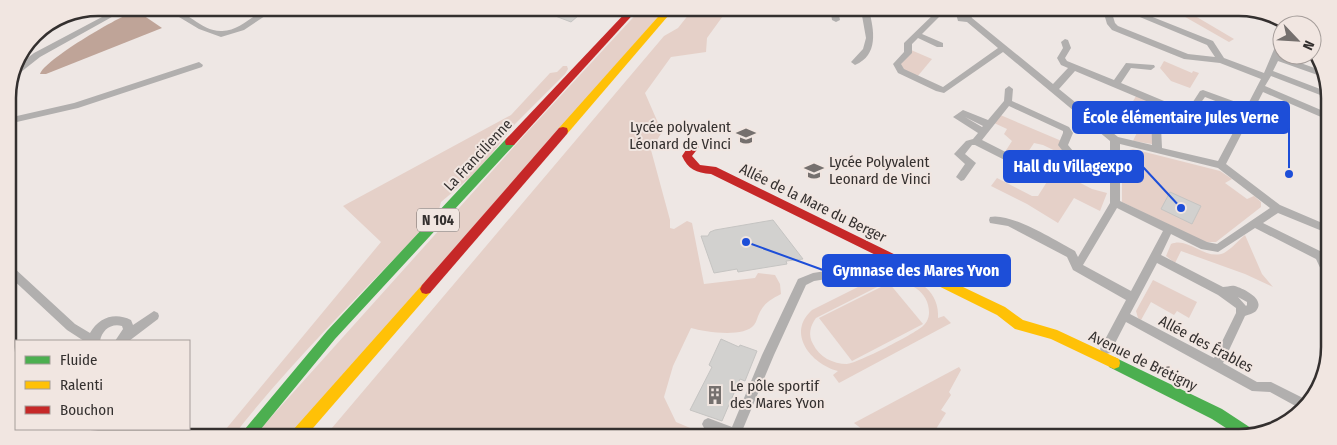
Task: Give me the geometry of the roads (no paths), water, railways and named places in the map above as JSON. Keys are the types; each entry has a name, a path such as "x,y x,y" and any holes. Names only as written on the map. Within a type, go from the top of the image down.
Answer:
{"main road":[{"name":"La Francilienne","path":"252,429 332,335 628,16"},
{"name":"N 104","path":"303,429 664,16"},
{"name":"Allée de la Mare du Berger","path":"694,148 687,156 690,165 698,170 712,170 1001,311 1019,325"},
{"name":"Avenue de Brétigny","path":"1019,325 1053,334 1217,414 1239,429"}],"street":[{"path":"23,66 49,48 109,16"},
{"path":"182,16 209,31 219,34 227,33 258,16"},
{"path":"835,16 836,20"},
{"path":"855,62 863,55 871,41 867,16"},
{"path":"936,16 908,44 908,53 897,64 901,71 938,89 948,88 1004,48"},
{"path":"966,16 1115,140 1221,165 1277,208 1321,227"},
{"path":"1109,16 1111,24 1115,28 1187,57 1221,60 1320,92"},
{"path":"1142,16 1210,43 1221,60"},
{"path":"918,34 940,45"},
{"path":"1065,42 1067,48 1062,55 1062,60 1072,67 1155,102 1192,114 1193,108 1203,93 1248,110"},
{"path":"1221,165 1272,64"},
{"path":"16,119 75,106 199,65"},
{"path":"1115,85 1129,65 1151,66"},
{"path":"1297,65 1316,72"},
{"path":"1053,90 1072,67"},
{"path":"1260,87 1321,114"},
{"path":"976,142 1008,102 1009,89"},
{"path":"1008,102 1066,130 1068,133 1062,145 1070,154 1114,163"},
{"path":"1155,102 1157,150"},
{"path":"1077,267 1115,203 1115,140"},
{"path":"961,177 971,163 959,154 969,142 976,142 1046,177 1057,175 1070,154"},
{"path":"1115,203 1205,246 1218,248 1277,208"},
{"path":"994,220 1010,222 1071,254 1077,267 1133,298"},
{"path":"1255,222 1265,230 1321,258"},
{"path":"1106,348 1168,229"},
{"path":"1155,257 1222,292 1241,306 1241,313 1216,366"},
{"path":"737,429 768,354 802,282 813,277 902,263"},
{"path":"16,276 71,327 98,329 114,320 127,323 154,316 123,339"},
{"name":"Allée des Érables","path":"1124,316 1256,387 1271,387 1299,402"},
{"path":"123,339 129,330 127,323"},
{"path":"76,328 92,340"},
{"path":"93,340 98,329"},
{"path":"708,424 722,429"}],"place":[{"name":"Lycée polyvalent Léonard de Vinci","path":"746,136"},
{"name":"Lycée Polyvalent Leonard de Vinci","path":"814,171"},
{"name":"École élémentaire Jules Verne","path":"1289,174"},
{"name":"Hall du Villagexpo","path":"1181,208"},
{"name":"Gymnase des Mares Yvon","path":"746,242"},
{"name":"Le pôle sportif des Mares Yvon","path":"715,395"}]}
